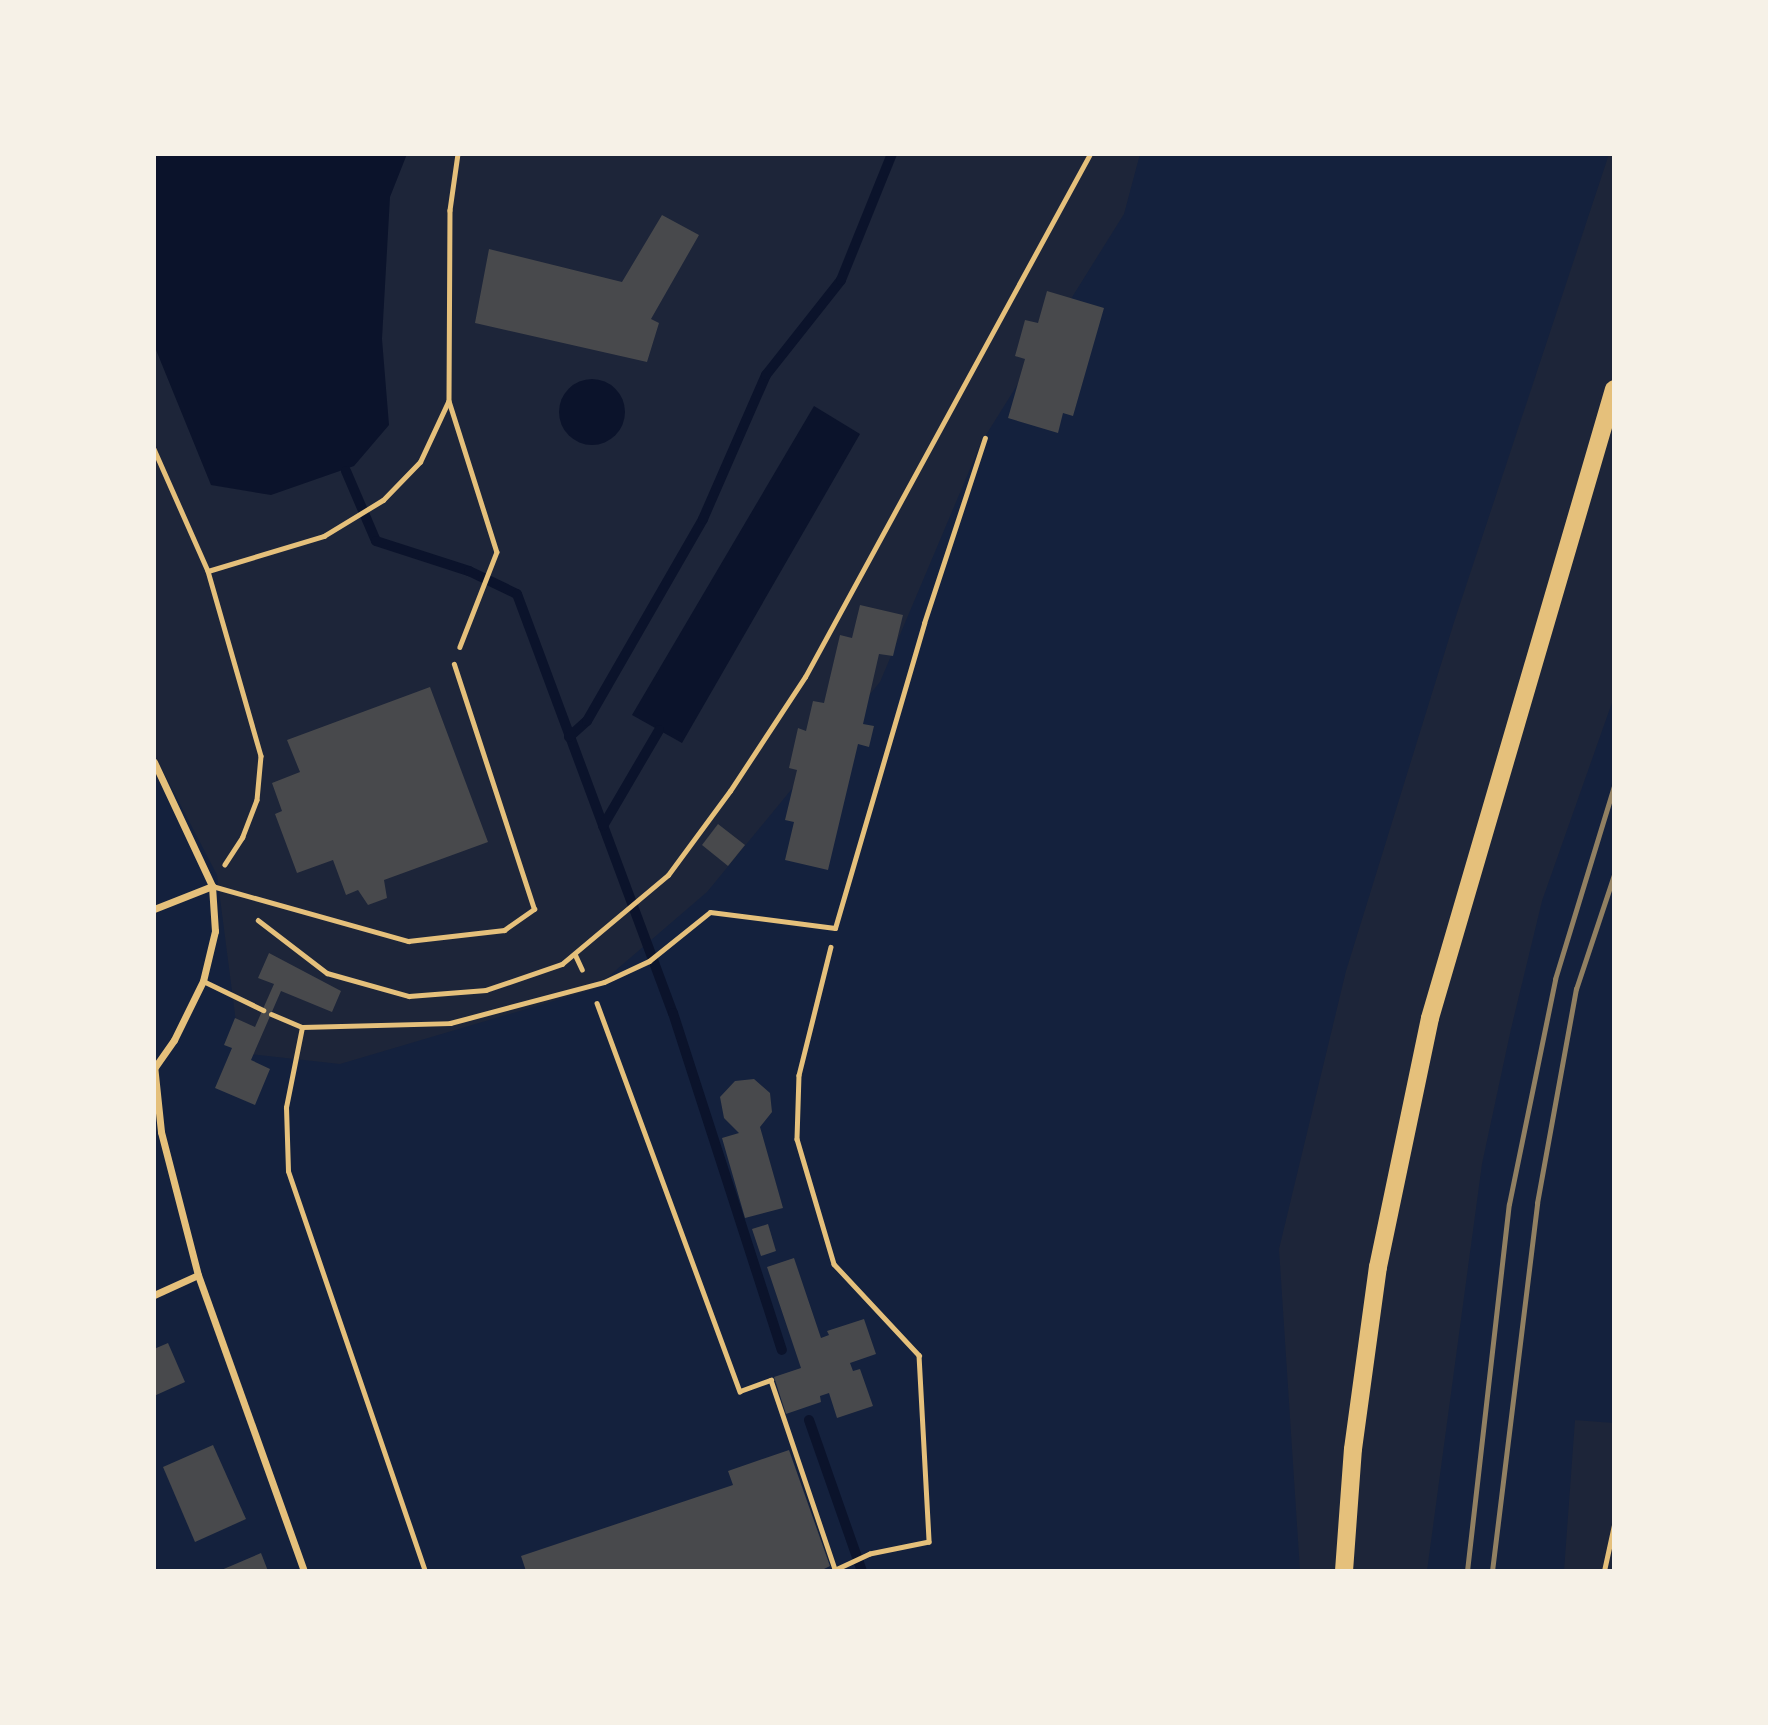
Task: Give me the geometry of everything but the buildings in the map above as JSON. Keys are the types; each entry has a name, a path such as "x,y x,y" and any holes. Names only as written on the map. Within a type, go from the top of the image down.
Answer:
{"main road":[{"path":"1344,1571 1353,1449 1378,1267 1430,1018 1498,772 1614,389"}],"street":[{"path":"154,762 212,886 215,931 204,981 174,1040 154,1066 161,1132 198,1275 303,1571"},
{"path":"154,909 212,886"},
{"path":"154,1295 198,1275"}],"lane":[{"path":"271,1014 302,1027 450,1023 604,982 649,961 710,912 835,928 924,623 985,438"},
{"path":"212,886 408,941 504,930 534,909 454,664"},
{"path":"204,981 262,1010"},
{"path":"302,1027 286,1107 288,1171 425,1571"}],"path":[{"path":"458,154 450,210 449,401 497,552 461,645"},
{"path":"254,917 327,972 409,996 486,990 562,964 668,875 715,812 805,677 1090,154"},
{"path":"208,571 324,536 383,500 419,462 449,401"},
{"path":"154,449 208,571 261,756 257,800 243,837 212,886"},
{"path":"590,985 740,1391 771,1380 835,1570 870,1554 929,1542 919,1354 834,1264 797,1139 799,1076 835,928"},
{"path":"1604,1571 1614,1525"}],"shaded area":[{"path":"154,154 1140,154 1124,214 981,443 880,682 707,892 594,989 340,1064 240,1053 217,875 154,754"},
{"path":"154,154 407,154 390,197 382,339 389,425 354,466 271,495 211,485 154,345"},
{"path":"1609,154 1614,154 1614,697 1542,901 1482,1164 1427,1571 1300,1571 1279,1249 1346,971 1455,619"},
{"path":"585,379 599,379 611,384 620,393 625,412 623,425 616,436 599,445 585,445 573,440 564,431 559,419 559,405 564,393 573,384"},
{"path":"814,406 860,434 682,743 632,715"},
{"path":"1575,1420 1614,1423 1614,1571 1564,1571"}],"waterway":[{"path":"569,737 587,721 703,519 766,375 841,280 892,154"},
{"path":"346,471 376,541 469,571 517,594 673,1013 782,1350"},
{"path":"603,826 659,730"},
{"path":"809,1420 862,1571"}],"railway":[{"path":"1467,1571 1509,1204 1555,979 1614,786"},
{"path":"1492,1571 1537,1203 1576,989 1614,875"}]}
